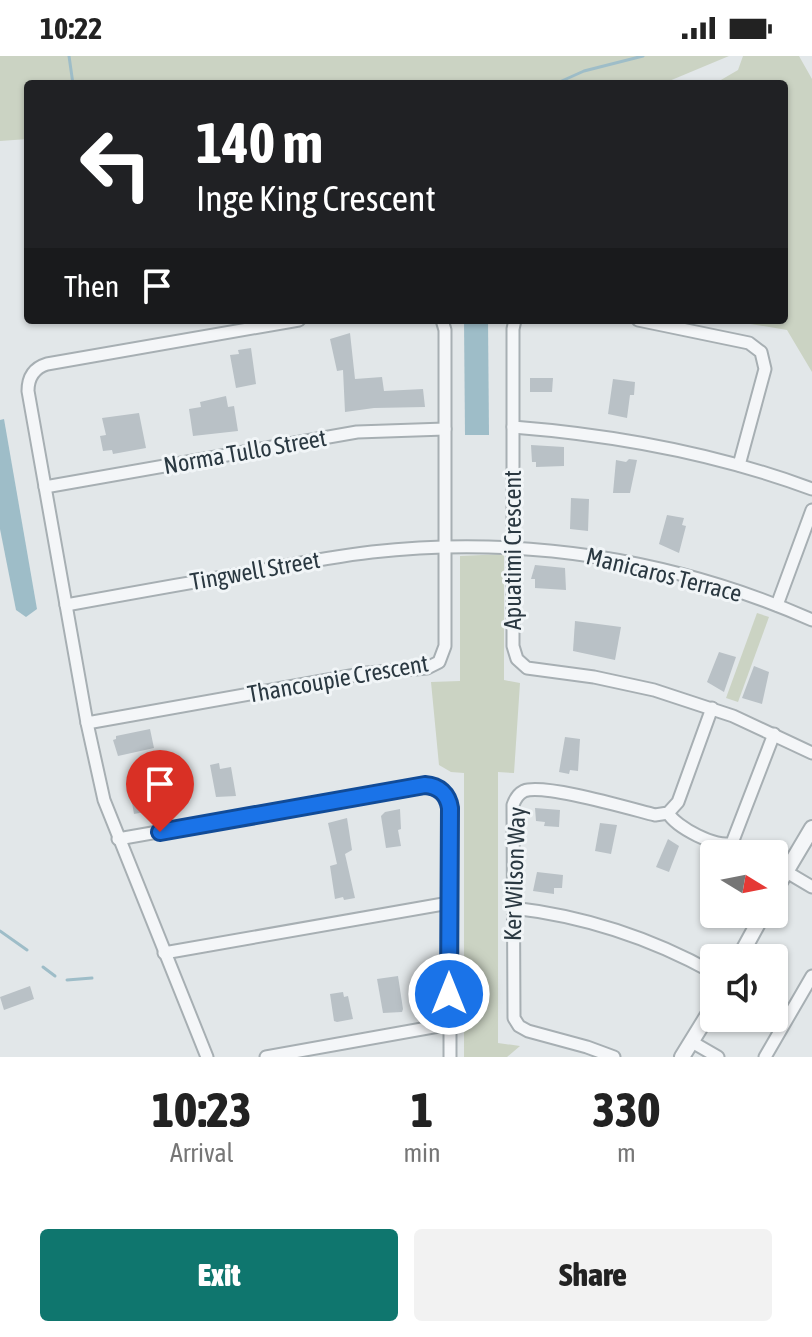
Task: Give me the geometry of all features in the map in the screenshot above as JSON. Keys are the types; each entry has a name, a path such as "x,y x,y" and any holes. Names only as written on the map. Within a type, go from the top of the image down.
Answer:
{"street":[{"path":"207,1057 118,839 98,780 28,387 31,376 38,368 65,361 276,324"},
{"name":"Thancoupie Crescent","path":"87,723 367,673 434,666 443,656 443,324"},
{"name":"Apuatimi Crescent","path":"514,324 515,656 522,665 531,669 594,677 654,690 712,708 812,753"},
{"path":"657,324 749,343 761,352 765,369 739,465"},
{"path":"513,427 635,441 739,465 812,489"},
{"name":"Norma Tullo Street","path":"45,487 357,432 445,429"},
{"path":"777,605 812,510"},
{"name":"Manicaros Terrace","path":"445,548 513,547 647,565 713,582 812,620"},
{"name":"Tingwell Street","path":"66,605 346,555 445,548"},
{"path":"711,840 681,827 668,813 678,802 712,708"},
{"path":"735,840 774,734"},
{"path":"118,839 431,785 443,792 449,802 450,1057"},
{"name":"Ker Wilson Way","path":"614,1057 573,1042 528,1031 517,1023 513,1012 513,805 522,792 531,789 655,815 668,813"},
{"path":"788,866 812,828"},
{"path":"788,873 812,887"},
{"path":"164,953 449,903"},
{"path":"513,908 558,914 602,925 646,940 700,966"},
{"path":"765,1057 812,976"},
{"path":"266,1057 450,1024"},
{"path":"682,1057 700,1029"},
{"path":"692,1042 718,1057"}],"green space":[{"path":"0,56 729,56 672,80 24,80 24,139 0,141"},
{"path":"743,56 799,56 812,79 812,372 787,330 751,324 788,324 788,80 721,80 738,70"},
{"path":"504,554 504,680 520,683 514,773 498,772 498,1043 520,1046 507,1057 464,1057 464,773 451,772 439,765 431,682 460,681 460,556"},
{"path":"757,613 769,617 738,702 726,698"}],"water":[{"path":"464,324 488,324 489,435 465,435"},
{"path":"4,419 37,609 26,617 16,610 0,529 0,420"}],"building":[{"path":"350,333 355,379 382,377 384,391 423,389 425,407 345,412 343,370 337,371 330,339"},
{"path":"251,348 256,384 236,388 230,355"},
{"path":"530,378 553,378 552,392 530,392"},
{"path":"613,379 635,382 627,418 608,414"},
{"path":"226,396 228,407 234,406 238,431 193,436 189,409 201,407 200,402"},
{"path":"139,413 146,448 113,454 112,450 103,451 100,436 106,435 102,418"},
{"path":"531,445 564,447 564,466 536,467 536,462 532,462"},
{"path":"629,459 637,460 630,493 613,493 616,460 626,462"},
{"path":"571,498 589,499 588,531 570,529"},
{"path":"667,515 684,518 682,525 686,526 679,553 659,544"},
{"path":"535,565 565,568 566,590 535,588 535,579 531,579"},
{"path":"575,621 621,627 615,660 573,651"},
{"path":"719,652 736,657 724,692 707,682"},
{"path":"754,666 769,672 762,704 742,698"},
{"path":"150,729 154,748 118,756 113,740 116,736"},
{"path":"565,737 580,739 578,771 570,770 569,774 559,772"},
{"path":"219,763 220,769 231,767 236,796 216,797 210,765"},
{"path":"159,792 162,809 134,814 131,797"},
{"path":"535,808 560,810 559,827 544,826 545,822 536,821"},
{"path":"400,809 401,829 398,830 401,846 386,848 381,816"},
{"path":"347,818 352,850 345,854 355,898 344,900 343,897 335,899 330,866 337,864 328,823"},
{"path":"600,823 617,825 611,854 595,851"},
{"path":"668,839 679,846 669,872 656,867"},
{"path":"537,872 563,875 562,888 554,888 554,894 533,891"},
{"path":"398,976 402,1012 383,1013 377,979"},
{"path":"30,986 34,999 4,1010 0,997"},
{"path":"343,992 344,997 348,996 353,1019 337,1022 334,1021 330,994"}],"waterway":[{"path":"69,56 72,80"},
{"path":"564,80 584,71 643,56"},
{"path":"0,931 27,950"},
{"path":"43,967 55,976"},
{"path":"67,980 92,978"}],"route":[{"path":"160,832 425,785 438,788 447,798 450,808 449,994"}]}
